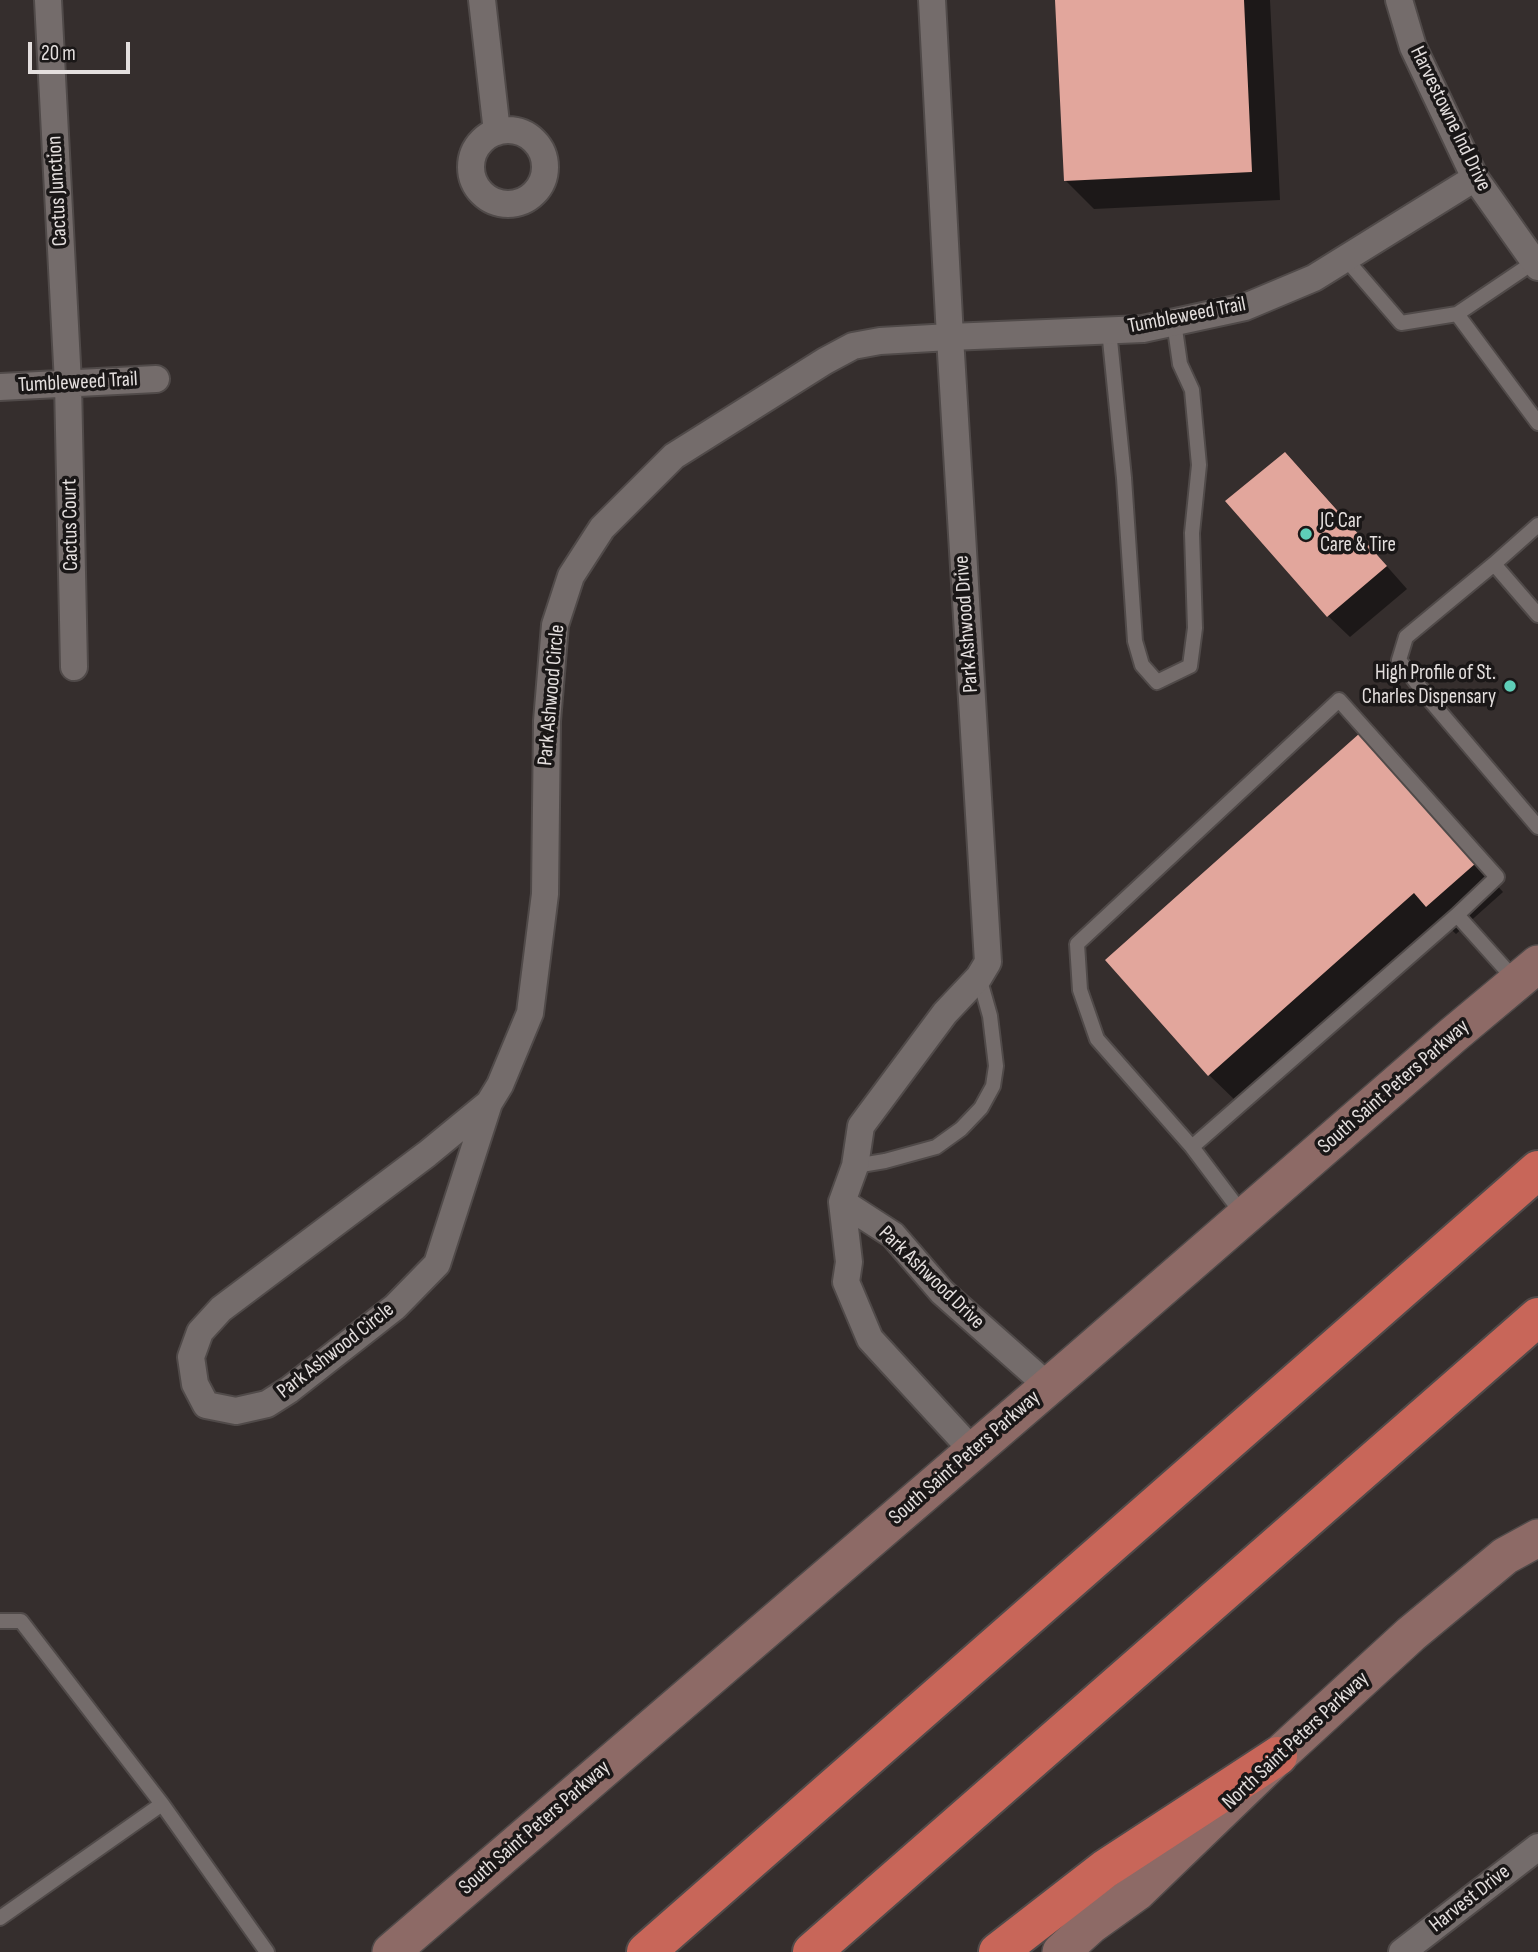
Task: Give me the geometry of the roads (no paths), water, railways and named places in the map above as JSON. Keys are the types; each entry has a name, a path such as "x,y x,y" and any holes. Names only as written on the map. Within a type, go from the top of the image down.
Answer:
{"highway":[{"path":"648,1947 1538,1170"},
{"path":"813,1952 1538,1317"},
{"path":"998,1952 1105,1869 1278,1756"}],"main road":[{"name":"South Saint Peters Parkway","path":"391,1952 1527,973"},
{"name":"North Saint Peters Parkway","path":"1061,1952 1091,1925 1138,1892 1278,1756 1411,1633 1505,1556 1538,1538"}],"street":[{"name":"Cactus Junction","path":"48,0 68,383"},
{"path":"482,0 497,132"},
{"name":"Park Ashwood Drive","path":"932,0 988,962 979,977 944,1013 861,1126 855,1166 842,1202 849,1262 846,1282 870,1339 973,1451"},
{"name":"Harvestowne Ind Drive","path":"1398,0 1413,47 1475,178 1536,264"},
{"name":"Tumbleweed Trail","path":"950,337 1143,329 1245,307 1314,278 1475,178"},
{"name":"Park Ashwood Circle","path":"489,1103 427,1154 221,1309 200,1332 191,1357 195,1384 206,1405 236,1411 267,1404 289,1390 395,1307 437,1264 489,1103 500,1085 530,1013 545,894 547,721 555,625 571,576 585,552 602,528 674,456 825,361 853,346 880,341 950,337"},
{"name":"Tumbleweed Trail","path":"0,387 156,379"},
{"name":"Cactus Court","path":"68,383 74,667"},
{"name":"Park Ashwood Drive","path":"842,1202 893,1235 943,1292 1048,1386"},
{"name":"Harvest Drive","path":"1402,1952 1538,1847"}],"lane":[{"path":"1345,258 1401,323 1457,314 1536,264"},
{"path":"1457,314 1538,423"},
{"path":"1109,330 1124,478 1135,642 1142,665 1157,682 1190,666 1195,628 1192,533 1199,465 1192,390 1180,364 1174,322"},
{"path":"1538,525 1406,637 1399,660 1538,827"},
{"path":"1494,564 1538,615"},
{"path":"1192,1147 1497,877 1339,701 1077,944 1080,990 1097,1039 1192,1147 1244,1216"},
{"path":"1457,915 1527,973"},
{"path":"855,1166 936,1147 961,1129 981,1108 993,1086 996,1066 989,1016 979,977"},
{"path":"0,1621 21,1621 162,1804 267,1952"},
{"path":"0,1918 162,1804"}],"place":[{"name":"JC Car Care & Tire","path":"1306,534"},
{"name":"High Profile of St. Charles Dispensary","path":"1510,686"}]}
